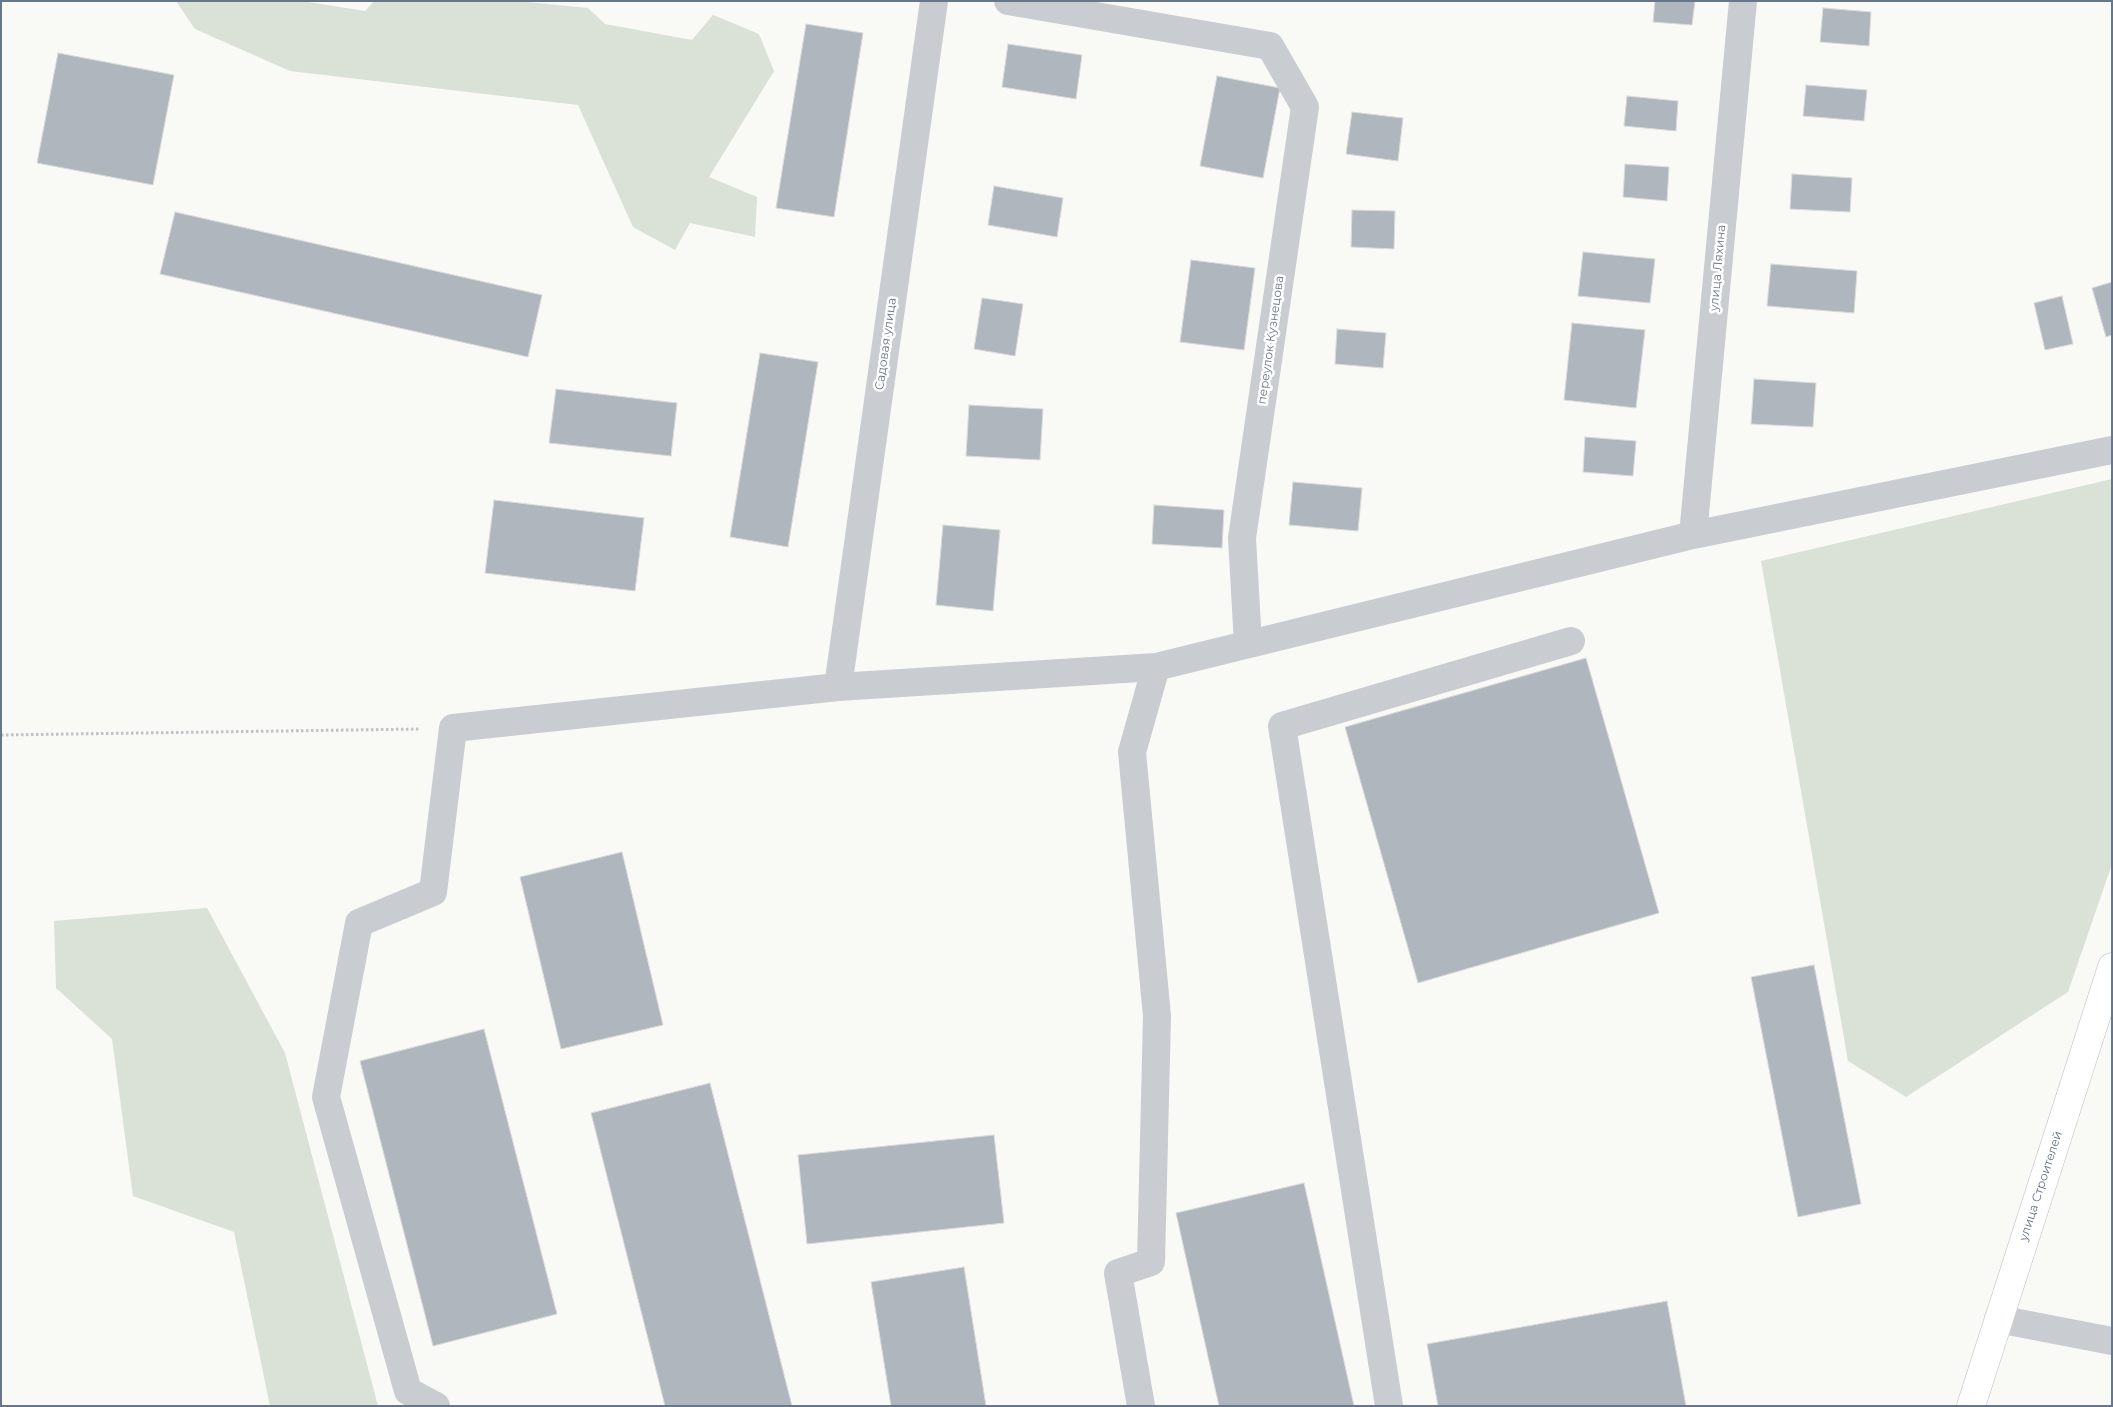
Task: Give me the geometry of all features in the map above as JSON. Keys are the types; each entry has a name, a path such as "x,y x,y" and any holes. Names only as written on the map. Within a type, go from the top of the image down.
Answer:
{"main road":[{"name":"улица Строителей","path":"1971,1406 2112,967"}],"street":[{"name":"Садовая улица","path":"838,687 934,1"},
{"name":"переулок Кузнецова","path":"1008,1 1270,46 1305,107 1242,538 1248,644"},
{"name":"улица Ляхина","path":"1693,535 1743,1"},
{"path":"436,1406 408,1391 326,1097 359,923 434,892 453,728 838,687 1156,667 1693,535 2112,450"},
{"path":"1388,1406 1282,726 1571,641"},
{"path":"1141,1406 1118,1273 1151,1262 1157,1016 1132,752 1156,667"},
{"path":"1998,1319 2112,1341"}],"path":[{"path":"1,735 453,728"}],"shaded area":[{"path":"176,1 302,1 365,11 374,1 516,1 588,8 605,24 692,40 713,15 759,34 774,71 709,177 757,197 755,237 690,223 675,250 633,227 578,105 290,71 195,29"},
{"path":"2112,479 2112,864 2068,992 1906,1097 1848,1061 1761,561"},
{"path":"207,908 285,1053 378,1406 270,1406 234,1232 133,1196 112,1039 56,988 54,921"}],"building":[{"path":"1655,1 1695,1 1692,25 1653,22"},
{"path":"1823,8 1871,12 1869,46 1820,42"},
{"path":"806,24 863,33 834,217 776,208"},
{"path":"1008,44 1082,55 1076,99 1002,87"},
{"path":"58,53 174,75 153,185 37,163"},
{"path":"1217,76 1280,88 1263,178 1200,166"},
{"path":"1806,85 1867,90 1864,121 1803,116"},
{"path":"1627,96 1678,101 1676,131 1624,126"},
{"path":"1352,112 1403,118 1398,161 1346,154"},
{"path":"1625,164 1669,167 1667,201 1623,197"},
{"path":"1792,174 1852,178 1850,212 1790,209"},
{"path":"994,186 1063,198 1057,237 988,225"},
{"path":"1352,210 1395,211 1394,249 1351,247"},
{"path":"175,212 542,295 528,357 160,274"},
{"path":"1583,252 1655,259 1650,303 1578,296"},
{"path":"1191,260 1255,268 1244,350 1180,342"},
{"path":"1771,264 1857,271 1854,313 1767,306"},
{"path":"2112,282 2112,335 2106,337 2092,288"},
{"path":"2062,296 2073,344 2045,350 2034,303"},
{"path":"982,298 1023,304 1015,356 974,349"},
{"path":"1572,323 1645,330 1636,408 1564,400"},
{"path":"1337,329 1386,333 1383,368 1335,364"},
{"path":"760,353 818,362 788,547 730,537"},
{"path":"1754,379 1816,383 1813,427 1751,424"},
{"path":"556,389 677,403 671,456 549,443"},
{"path":"969,405 1043,409 1040,460 966,456"},
{"path":"1585,437 1636,441 1633,476 1583,472"},
{"path":"1293,482 1362,488 1358,531 1289,525"},
{"path":"494,500 644,518 635,591 485,573"},
{"path":"1154,505 1224,510 1222,548 1152,544"},
{"path":"943,525 1000,530 993,611 936,605"},
{"path":"1586,658 1659,913 1418,983 1345,727"},
{"path":"622,852 663,1025 561,1049 520,877"},
{"path":"1814,965 1861,1204 1798,1217 1751,977"},
{"path":"484,1029 557,1314 433,1346 360,1061"},
{"path":"710,1083 792,1406 665,1406 591,1113"},
{"path":"994,1135 1004,1223 807,1244 798,1155"},
{"path":"1304,1183 1354,1406 1219,1406 1176,1213"},
{"path":"964,1267 986,1406 891,1406 871,1282"},
{"path":"1667,1301 1686,1406 1438,1406 1427,1344"}]}
